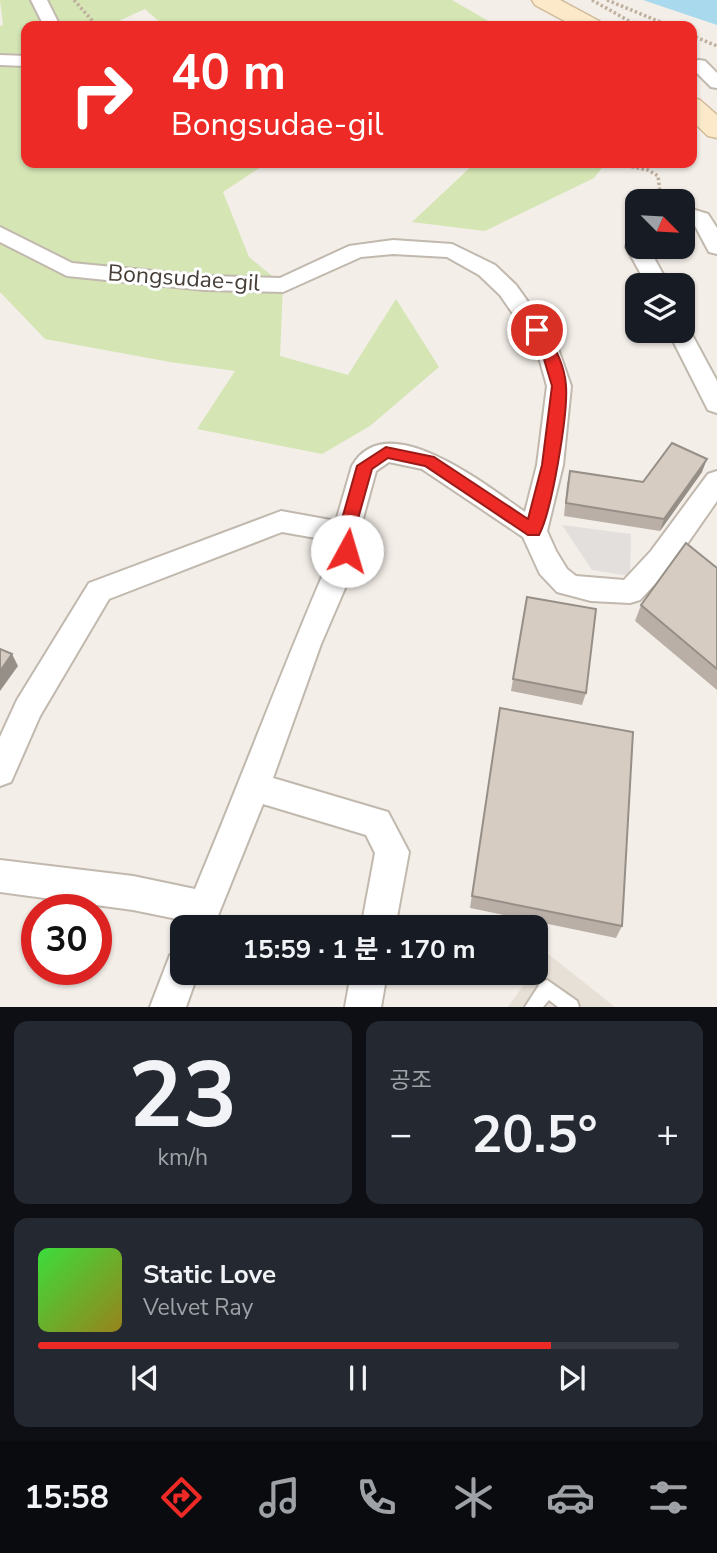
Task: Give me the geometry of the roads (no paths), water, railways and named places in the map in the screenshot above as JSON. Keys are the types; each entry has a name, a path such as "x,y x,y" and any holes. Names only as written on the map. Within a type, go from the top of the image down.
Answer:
{"street":[{"path":"39,0 50,21"},
{"path":"543,0 582,21"},
{"path":"0,60 21,61"},
{"path":"699,65 717,83"},
{"path":"697,111 717,130"},
{"path":"695,216 701,218 717,247"},
{"name":"Bongsudae-gil","path":"0,233 68,270 205,283 283,285 357,251 393,247 452,251 487,270 508,290 547,346 559,386 550,465 534,531"},
{"path":"686,343 717,404"},
{"path":"200,915 254,787 307,644 347,551 346,533 365,466 386,452 429,461 534,531 547,566 566,585 630,592 661,559 717,481"},
{"path":"0,772 28,709 99,591 281,521 346,533"},
{"path":"254,787 377,823 392,852 380,915"},
{"path":"0,876 133,893 191,915"},
{"path":"168,1007 176,985"},
{"path":"363,1007 367,985"}],"lane":[{"path":"533,1007 547,988 571,1007"}],"water":[{"path":"643,0 717,0 717,25"}]}
